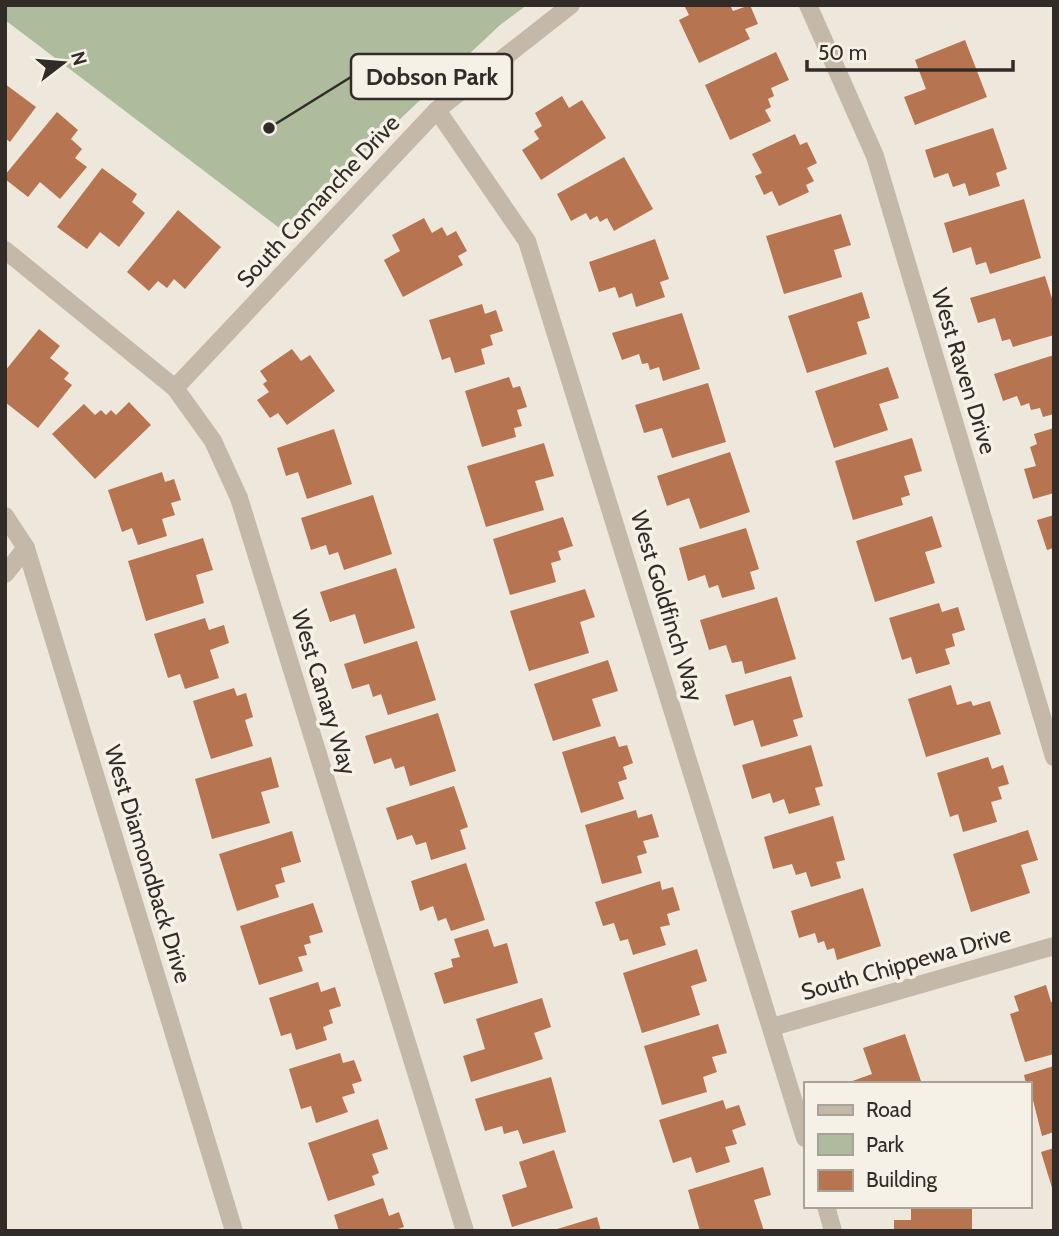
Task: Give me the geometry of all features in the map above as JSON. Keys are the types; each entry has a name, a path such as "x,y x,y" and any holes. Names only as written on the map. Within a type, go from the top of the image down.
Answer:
{"street":[{"name":"South Comanche Drive","path":"175,388 437,110 571,5"},
{"name":"West Raven Drive","path":"808,5 875,156 1054,757"},
{"name":"West Goldfinch Way","path":"437,110 527,241 804,1135"},
{"name":"West Canary Way","path":"5,250 175,388 213,441 239,498 465,1231"},
{"name":"West Diamondback Drive","path":"5,516 26,548 234,1231"},
{"path":"5,574 26,548"},
{"name":"South Chippewa Drive","path":"772,1027 1054,946"},
{"path":"827,1208 833,1231"}],"green space":[{"path":"5,5 527,5 500,25 282,230 5,20"}],"building":[{"path":"684,5 730,5 733,11 750,5 758,24 745,29 750,39 699,63 679,20 689,15"},
{"path":"965,40 987,97 915,125 904,97 926,89 915,60"},
{"path":"776,52 789,80 771,88 774,96 768,99 771,107 765,110 771,121 730,140 705,85"},
{"path":"5,84 36,107 10,142 5,138"},
{"path":"562,96 569,108 582,100 606,138 541,180 522,150 539,139 534,131 542,126 535,113"},
{"path":"57,112 78,130 71,139 82,149 75,158 87,167 60,199 40,182 28,197 5,179 5,175"},
{"path":"993,128 1007,169 996,173 1000,186 969,196 965,183 953,187 948,173 934,178 925,150"},
{"path":"795,134 800,145 807,142 817,163 807,168 814,181 806,185 809,192 779,206 772,191 764,195 755,176 762,173 752,154"},
{"path":"624,157 653,209 614,231 607,218 600,222 597,216 590,220 586,213 571,221 557,194"},
{"path":"102,168 137,194 132,202 145,213 119,247 100,232 87,249 57,227"},
{"path":"1024,199 1041,258 990,274 986,262 976,265 971,247 953,253 944,223"},
{"path":"178,210 221,247 185,289 174,279 167,288 158,281 149,291 127,272"},
{"path":"841,214 851,245 834,250 842,277 784,294 766,236"},
{"path":"424,218 432,233 442,227 447,236 456,231 467,251 458,256 463,265 403,297 384,260 400,251 392,235"},
{"path":"655,239 669,279 660,282 665,297 636,307 632,293 619,298 615,287 599,292 589,262"},
{"path":"1045,276 1054,305 1054,335 1013,347 1010,339 1002,341 995,318 978,323 970,298"},
{"path":"862,292 870,318 857,322 867,354 807,373 788,316"},
{"path":"482,304 485,314 496,310 503,331 490,335 493,345 481,349 485,364 455,373 450,357 442,360 429,320"},
{"path":"682,313 700,369 663,381 659,367 650,370 648,363 642,364 639,354 622,360 612,333"},
{"path":"39,329 60,346 50,358 69,373 64,379 72,385 38,428 5,402 5,371"},
{"path":"292,349 301,361 310,355 335,391 287,425 278,413 270,418 257,400 269,392 263,384 267,381 260,371"},
{"path":"1054,355 1054,414 1043,417 1040,408 1031,410 1029,403 1021,406 1017,396 1003,401 994,374"},
{"path":"888,367 899,398 879,404 888,430 834,448 815,391"},
{"path":"509,377 513,388 520,386 527,407 517,410 522,426 514,428 516,437 482,447 465,391"},
{"path":"708,383 726,442 672,458 662,428 644,433 635,405"},
{"path":"129,402 151,425 95,479 52,434 84,404 95,415 101,410 106,415 111,410 116,415"},
{"path":"1054,428 1054,493 1033,499 1024,469 1036,466 1030,447 1037,444 1034,434"},
{"path":"334,429 352,484 307,499 298,472 286,476 277,448"},
{"path":"912,438 922,471 904,476 910,495 901,498 903,505 853,520 835,461"},
{"path":"544,443 554,476 535,481 544,510 486,527 467,466"},
{"path":"730,452 750,512 700,529 689,498 667,506 657,476"},
{"path":"162,472 165,482 174,479 181,500 171,503 175,515 162,519 167,536 138,545 132,528 122,532 108,490"},
{"path":"373,495 392,554 344,570 338,552 329,555 326,545 311,550 301,518"},
{"path":"1054,515 1054,548 1047,550 1037,520"},
{"path":"932,516 942,547 925,552 935,583 875,602 856,541"},
{"path":"563,517 573,546 558,551 561,560 551,563 556,582 510,595 493,539"},
{"path":"746,528 759,569 750,572 755,589 722,598 718,585 709,588 705,575 688,581 679,548"},
{"path":"203,538 213,570 196,575 204,603 146,621 128,561"},
{"path":"396,568 415,628 364,644 355,614 330,622 320,592"},
{"path":"585,589 595,617 580,622 589,653 529,671 510,611"},
{"path":"777,597 796,659 745,674 742,661 732,663 726,645 709,650 700,620"},
{"path":"939,603 942,612 958,607 965,630 952,634 955,646 945,649 950,664 916,674 911,657 902,660 889,618"},
{"path":"205,618 209,630 224,625 229,643 210,650 219,678 185,689 180,674 168,678 154,634"},
{"path":"417,641 436,700 388,715 381,694 373,697 369,684 352,689 344,664"},
{"path":"608,660 618,691 592,699 601,726 553,741 534,684"},
{"path":"791,676 803,717 793,720 798,736 761,747 753,720 734,726 725,695"},
{"path":"951,685 957,705 971,701 973,706 990,701 1001,734 926,757 908,699"},
{"path":"234,688 237,696 246,693 253,717 245,720 253,746 211,759 193,701"},
{"path":"438,713 456,771 410,786 404,766 395,769 391,758 374,764 365,736"},
{"path":"615,736 619,747 627,745 633,763 623,767 627,779 618,782 624,799 581,813 562,752"},
{"path":"811,745 823,786 815,788 820,805 789,814 784,799 773,803 770,793 752,799 742,765"},
{"path":"271,757 279,787 261,792 270,823 212,839 195,779"},
{"path":"988,757 992,769 1003,765 1009,784 998,787 1002,799 991,802 997,822 963,832 958,814 950,817 937,773"},
{"path":"454,786 468,827 460,830 466,849 431,860 426,842 416,845 412,835 397,840 386,808"},
{"path":"636,810 638,818 652,814 659,837 643,841 647,853 637,856 642,873 602,884 585,825"},
{"path":"833,816 845,860 836,862 841,878 811,887 806,872 796,875 792,864 773,869 764,837"},
{"path":"1028,830 1038,860 1021,865 1030,893 971,912 953,854"},
{"path":"292,831 301,862 281,868 285,882 275,885 279,897 237,911 219,854"},
{"path":"466,863 485,920 451,931 446,918 438,921 433,906 420,911 411,881"},
{"path":"660,881 662,890 673,887 680,910 667,914 670,925 660,927 666,945 633,955 628,939 620,941 614,923 603,926 595,902"},
{"path":"863,888 881,946 837,960 834,948 827,950 824,941 818,943 815,933 799,938 791,911"},
{"path":"313,903 323,932 309,936 311,943 304,945 307,955 298,957 303,971 259,985 240,926"},
{"path":"488,929 494,947 507,943 518,983 444,1004 434,973 453,967 451,959 460,957 454,939"},
{"path":"697,949 707,981 691,986 700,1015 642,1033 623,973"},
{"path":"318,982 321,992 335,987 341,1006 329,1010 333,1023 323,1027 327,1040 296,1050 291,1033 281,1036 269,998"},
{"path":"1046,985 1051,1002 1054,1002 1054,1054 1025,1062 1010,1014 1019,1011 1014,996"},
{"path":"542,998 551,1027 534,1033 543,1059 471,1082 463,1056 485,1049 476,1019"},
{"path":"718,1024 727,1053 712,1057 717,1072 703,1077 707,1092 662,1105 644,1046"},
{"path":"905,1034 921,1082 850,1082 872,1074 863,1048"},
{"path":"340,1053 343,1063 354,1060 362,1081 352,1084 355,1093 342,1097 348,1112 316,1123 311,1106 301,1109 289,1069"},
{"path":"1054,1066 1054,1132 1042,1136 1031,1082 1026,1082 1024,1075"},
{"path":"551,1077 566,1132 523,1144 518,1130 504,1134 502,1126 485,1131 475,1099"},
{"path":"723,1100 726,1109 739,1105 746,1125 732,1130 737,1144 725,1147 730,1162 696,1173 691,1157 673,1163 659,1120"},
{"path":"378,1119 388,1149 372,1154 379,1173 372,1176 375,1185 328,1201 308,1143"},
{"path":"1054,1148 1054,1191 1053,1191 1041,1152"},
{"path":"554,1150 573,1208 512,1227 502,1195 527,1187 519,1162"},
{"path":"763,1167 771,1195 754,1200 764,1231 700,1231 688,1190"},
{"path":"383,1198 389,1216 399,1212 404,1227 392,1231 339,1231 334,1215"},
{"path":"911,1208 972,1208 972,1231 894,1231 894,1220 911,1220"},
{"path":"597,1217 601,1231 554,1231 554,1230"}],"place":[{"name":"Dobson Park","path":"269,128"}]}
